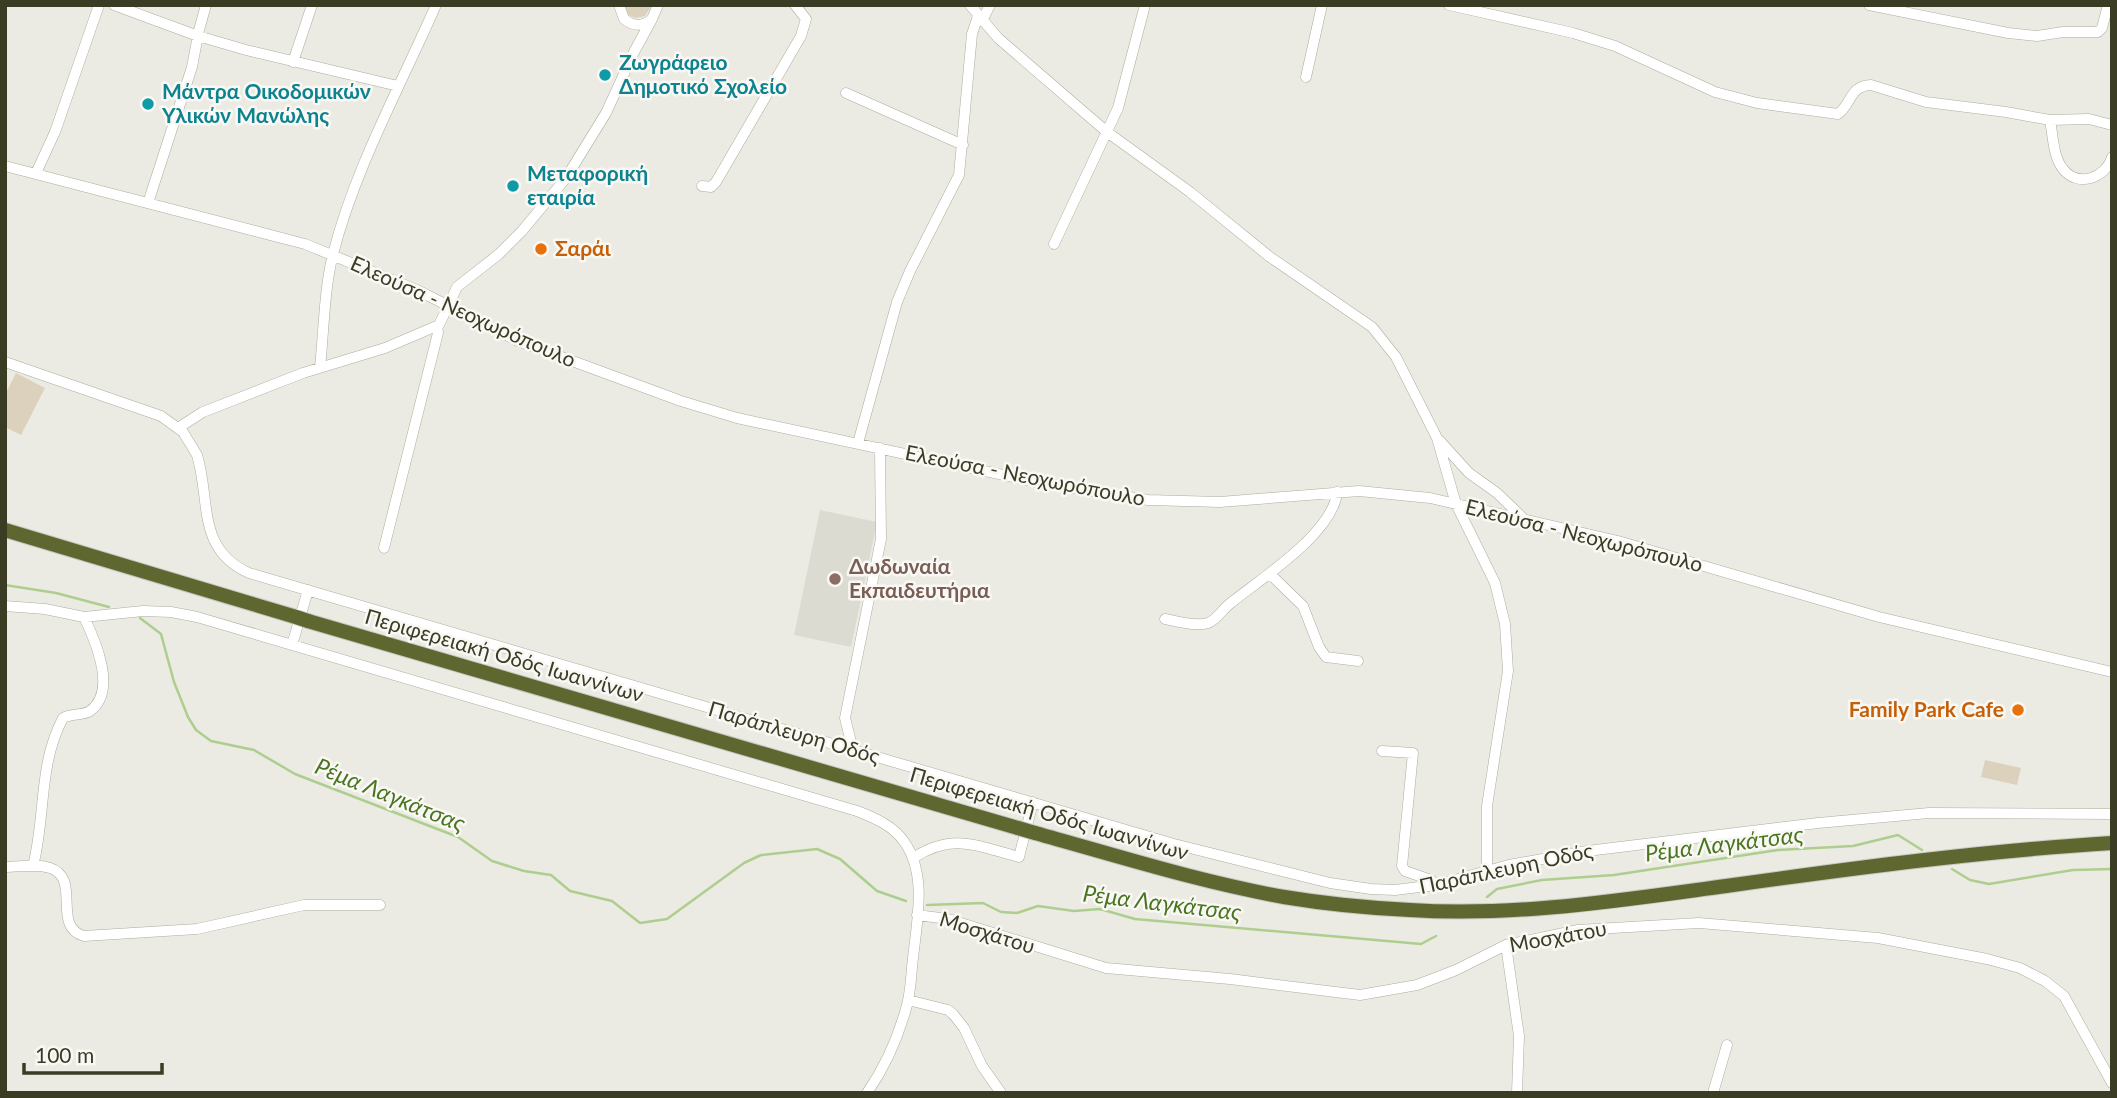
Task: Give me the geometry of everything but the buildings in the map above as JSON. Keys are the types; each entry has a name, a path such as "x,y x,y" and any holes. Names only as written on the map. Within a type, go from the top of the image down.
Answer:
{"highway":[{"name":"Περιφερειακή Οδός Ιωαννίνων","path":"5,530 1175,873 1328,904 1433,911 1508,909 1613,901 2004,850 2112,843"}],"street":[{"path":"36,173 55,132 99,5"},
{"path":"114,5 198,36 293,62 398,86"},
{"path":"148,203 192,67 206,5"},
{"path":"293,62 312,5"},
{"path":"320,367 333,255 353,195 398,86 436,5"},
{"path":"619,5 620,14 629,23 634,37 634,52"},
{"path":"702,186 711,187 716,182 800,36 806,19 796,5"},
{"path":"970,5 1010,49 1107,132 1190,192 1270,257 1373,327 1396,357 1437,438 1456,504 1495,583 1505,624 1508,671 1487,806 1487,870"},
{"path":"858,443 897,302 959,175 972,34 990,5"},
{"path":"1054,244 1121,97 1145,5"},
{"path":"1306,77 1322,5"},
{"path":"1449,5 1573,33 1615,46 1714,93 1757,103 1838,114 1845,108 1853,91 1863,85 1871,85 1926,102 2050,120 2101,120 2112,125"},
{"path":"1869,5 1984,30 2037,36 2074,31 2098,32 2102,28 2108,5"},
{"path":"384,548 438,333 437,326 447,306 457,287 510,244 551,197 597,128 659,6"},
{"path":"629,23 641,25 652,19"},
{"path":"846,93 963,145"},
{"path":"2050,120 2056,155 2062,168 2069,174 2086,180 2097,177 2110,164 2112,158"},
{"name":"Ελεούσα - Νεοχωρόπουλο","path":"5,166 286,239 333,255 417,290 518,341 681,401 737,418 1041,483 1170,502 1220,502 1337,492 1373,491 1413,495 1618,541 1879,617 2112,672"},
{"path":"178,428 202,412 320,367 362,356 437,326"},
{"name":"Παράπλευρη Οδός","path":"5,362 150,411 178,428 191,442 197,455 209,527 219,550 228,561 248,573 1174,844 1338,885 1383,890 1436,885 1487,870 1587,851 1907,814 2112,814"},
{"path":"1437,438 1469,473 1497,493 1523,519"},
{"path":"853,750 845,718 881,539 880,448"},
{"path":"1165,619 1208,623 1232,601 1289,558 1328,516 1335,505 1337,492"},
{"path":"1270,574 1303,606 1319,647 1326,657 1358,661"},
{"path":"292,645 307,590"},
{"path":"5,606 45,609 84,617 143,611 184,614 857,811 892,829 913,858 917,882 917,915 908,1000 885,1062 867,1093"},
{"path":"33,866 40,834 46,763 50,750 64,718 89,712 101,693 102,663 84,617"},
{"path":"1382,751 1413,753 1402,866 1405,871 1431,880 1436,885"},
{"path":"913,858 931,848 948,843 968,844 1019,857 1033,802"},
{"path":"5,867 49,867 62,876 69,925 76,933 84,936 197,929 304,905 380,905"},
{"name":"Μοσχάτου","path":"917,915 948,919 1106,968 1257,981 1348,995 1369,995 1427,982 1506,945 1578,930 1706,923 1878,938 1987,959 2021,968 2045,981 2059,992 2094,1047 2112,1083"},
{"path":"1506,945 1520,1035 1517,1093"},
{"path":"908,1000 948,1010 953,1014 964,1028 982,1066 1002,1093"},
{"path":"1713,1093 1727,1045"}],"shaded area":[{"path":"624,5 652,5 645,16 636,18 628,15"},
{"path":"16,373 45,388 21,435 5,427 5,395"},
{"name":"Δωδωναία Εκπαιδευτήρια","path":"820,510 877,522 851,647 794,635"},
{"path":"1985,760 2021,768 2017,785 1981,777"}],"waterway":[{"name":"Ρέμα Λαγκάτσας","path":"5,585 56,593 109,607"},
{"name":"Ρέμα Λαγκάτσας","path":"140,618 161,634 174,682 188,717 196,730 211,741 254,750 295,774 458,837 492,861 524,871 551,875 570,891 612,901 640,923 667,919 744,863 761,855 817,849 840,859 877,891 906,901"},
{"name":"Ρέμα Λαγκάτσας","path":"1487,897 1497,889 1542,880 1614,875 1778,850 1853,846 1898,835 1922,850"},
{"name":"Ρέμα Λαγκάτσας","path":"1952,869 1970,880 1989,884 2073,870 2112,869"},
{"name":"Ρέμα Λαγκάτσας","path":"927,905 983,903 1001,912 1017,913 1038,906 1074,911 1100,909 1135,919 1421,944 1436,936"}],"place":[{"name":"Ζωγράφειο Δημοτικό Σχολείο","path":"605,75"},
{"name":"Μάντρα Οικοδομικών Υλικών Μανώλης","path":"148,104"},
{"name":"Μεταφορική εταιρία","path":"513,186"},
{"name":"Σαράι","path":"541,249"},
{"name":"Δωδωναία Εκπαιδευτήρια","path":"835,579"},
{"name":"Family Park Cafe","path":"2018,710"}]}
